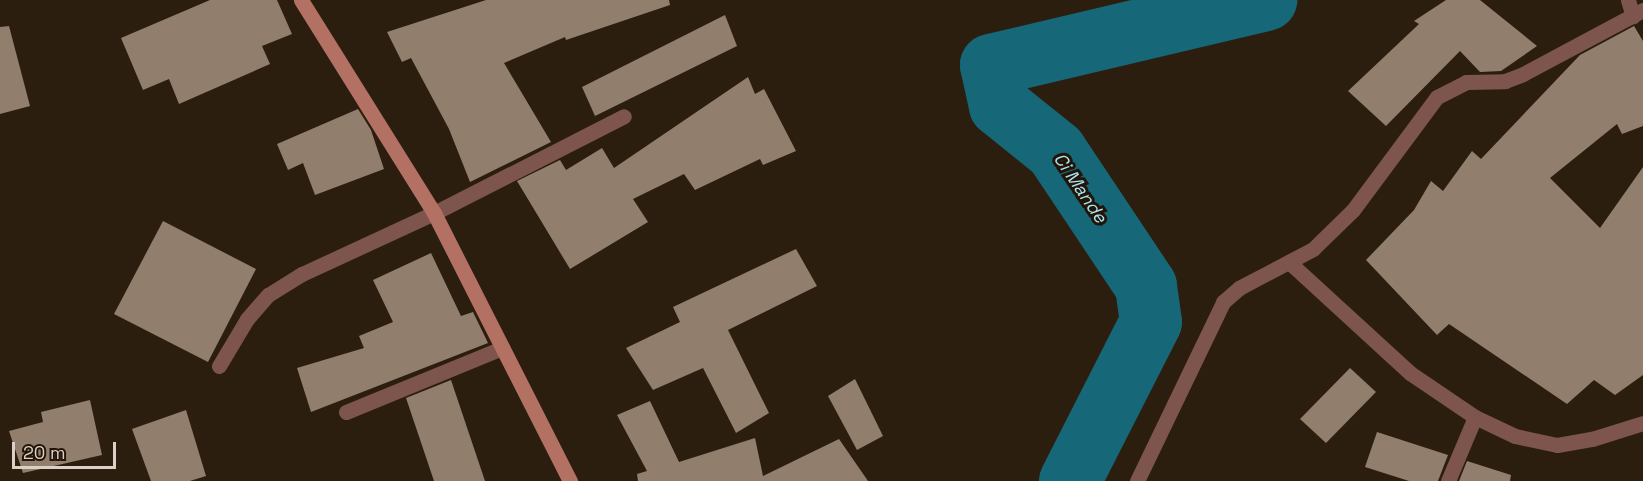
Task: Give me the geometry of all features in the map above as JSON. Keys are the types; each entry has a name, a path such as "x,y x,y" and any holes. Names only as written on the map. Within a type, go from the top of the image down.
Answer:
{"main road":[{"path":"301,0 434,213 570,481"}],"street":[{"path":"1137,481 1223,302 1239,288 1313,249 1353,210 1437,97 1466,81 1505,81 1523,74 1638,13 1628,0"},
{"path":"219,366 247,319 268,295 302,274 434,213 624,116"},
{"path":"1290,262 1410,373 1475,417 1515,436 1557,445 1592,439 1643,423"},
{"path":"346,412 502,348"},
{"path":"1448,481 1475,417"}],"building":[{"path":"210,0 277,0 292,34 262,46 270,64 179,104 169,79 143,90 121,38"},
{"path":"486,0 669,0 670,5 566,40 565,37 504,63 551,142 470,182 449,129 411,58 402,62 387,32"},
{"path":"1446,0 1480,0 1537,46 1501,71 1480,72 1460,51 1386,126 1348,91 1419,24 1414,21"},
{"path":"725,15 737,46 595,116 582,87"},
{"path":"9,26 30,106 0,114 0,27"},
{"path":"1634,26 1643,41 1643,126 1622,134 1617,124 1550,178 1600,228 1643,167 1643,375 1615,395 1594,380 1567,404 1449,324 1437,335 1366,260 1414,210 1431,181 1443,191 1472,151 1481,159 1580,55"},
{"path":"748,77 755,94 764,89 796,151 763,165 760,159 695,190 684,174 633,199 648,222 570,269 517,181 560,160 566,170 602,148 614,168"},
{"path":"358,109 371,130 384,169 315,195 303,163 288,170 277,144"},
{"path":"163,221 256,269 208,362 114,314"},
{"path":"796,249 817,286 728,330 769,413 736,433 703,368 653,390 626,348 680,322 673,307"},
{"path":"431,253 461,316 473,312 488,343 311,412 297,368 364,348 359,336 393,322 373,280"},
{"path":"1350,368 1376,392 1326,443 1300,419"},
{"path":"855,379 883,436 857,450 828,396"},
{"path":"451,380 485,481 434,481 406,398"},
{"path":"90,400 102,455 23,473 9,431 43,422 41,412"},
{"path":"650,401 679,462 755,438 763,476 839,439 868,481 638,481 637,474 647,471 617,415"},
{"path":"186,410 206,476 190,481 151,481 132,429"},
{"path":"1377,432 1448,455 1438,481 1409,481 1365,467"},
{"path":"1467,461 1511,475 1510,481 1459,481"}],"waterway":[{"name":"Ci Mande","path":"1070,481 1151,322 1146,286 1056,151 1000,106 991,65 1266,0"}]}
